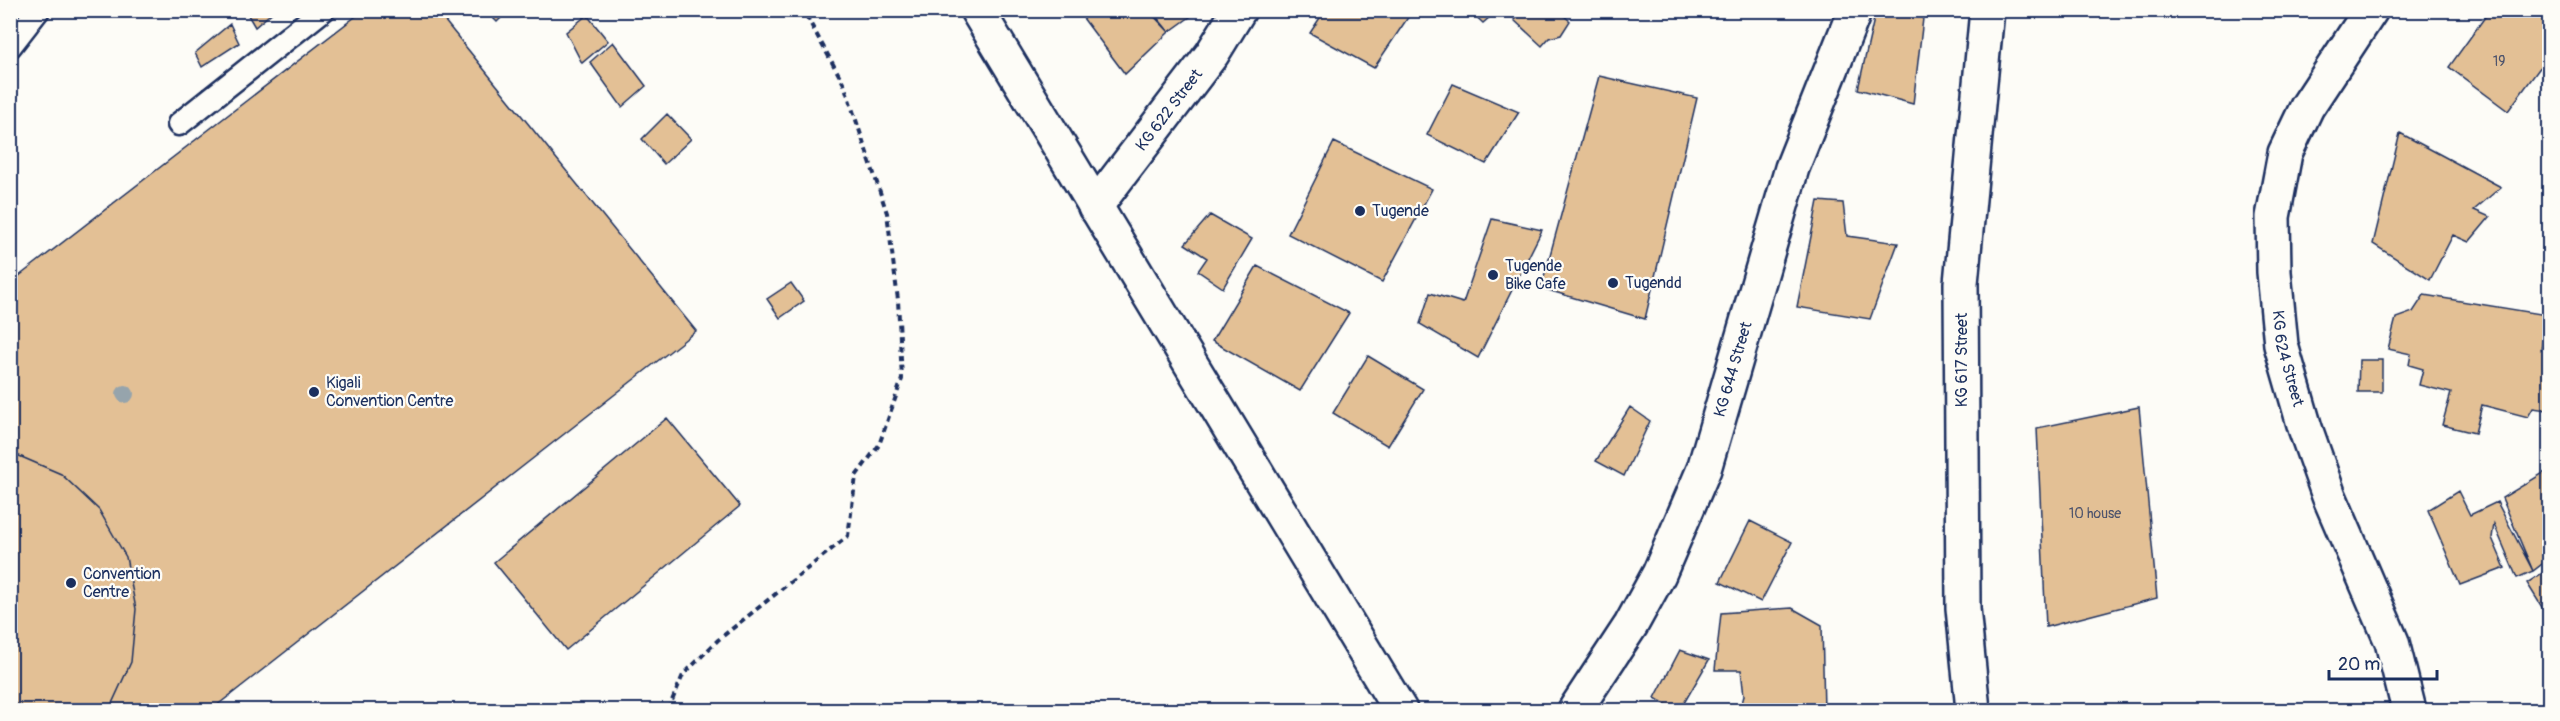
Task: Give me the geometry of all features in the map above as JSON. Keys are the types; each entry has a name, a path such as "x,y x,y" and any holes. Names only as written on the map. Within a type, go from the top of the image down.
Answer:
{"street":[{"path":"977,10 1400,711"},
{"name":"KG 622 Street","path":"1095,207 1212,54 1239,10"},
{"name":"KG 644 Street","path":"1575,711 1631,625 1659,574 1704,469 1792,168 1855,10"},
{"name":"KG 617 Street","path":"1974,711 1963,608 1961,283 1986,10"},
{"name":"KG 624 Street","path":"2371,10 2307,108 2285,153 2273,217 2274,272 2281,345 2305,428 2329,496 2392,642 2409,711"}],"lane":[{"path":"10,46 38,10"},
{"path":"179,124 323,10"}],"path":[{"path":"668,711 683,675 718,640 848,536 856,476 879,445 902,379 898,300 887,213 844,84 803,10"}],"building":[{"path":"245,10 275,10 255,27"},
{"name":"Kigali Convention Centre","path":"364,10 436,10 696,331 211,710 109,710 131,662 136,609 126,557 99,510 61,474 10,452 10,283"},
{"path":"485,10 509,10 497,22"},
{"path":"1077,10 1148,10 1169,32 1125,74"},
{"path":"1151,10 1192,10 1194,14 1169,32"},
{"path":"1325,10 1413,10 1374,68 1310,33"},
{"path":"1469,10 1498,10 1483,23"},
{"path":"1522,10 1557,10 1570,21 1561,35 1549,38 1542,46 1514,20"},
{"path":"1876,10 1924,10 1913,104 1858,89"},
{"path":"2490,10 2550,10 2550,54 2508,111 2449,67"},
{"path":"587,15 608,41 582,63 566,32"},
{"path":"230,24 239,43 202,67 195,53"},
{"path":"613,42 646,86 622,107 590,62"},
{"path":"1599,76 1697,98 1645,319 1541,288"},
{"path":"1453,84 1519,112 1486,164 1427,135"},
{"path":"667,114 691,139 664,164 642,139"},
{"path":"2400,133 2501,187 2474,210 2490,217 2469,242 2453,235 2430,280 2373,244"},
{"name":"Tugende","path":"1334,142 1432,189 1382,282 1288,234"},
{"path":"1818,201 1843,203 1847,236 1898,243 1870,319 1797,307"},
{"path":"1210,215 1252,239 1223,288 1198,271 1207,258 1185,244"},
{"path":"1492,219 1542,230 1478,358 1420,324 1430,293 1463,303"},
{"path":"1257,266 1349,313 1300,391 1212,341"},
{"path":"791,283 804,301 780,318 767,299"},
{"path":"2424,295 2547,315 2541,350 2550,352 2550,394 2547,410 2533,408 2528,417 2482,405 2475,433 2442,425 2451,393 2419,385 2423,369 2409,365 2411,354 2388,349 2396,318 2413,312"},
{"path":"1368,356 1423,389 1388,446 1333,413"},
{"path":"2359,360 2382,360 2382,392 2358,392"},
{"path":"1630,407 1650,421 1624,476 1596,461"},
{"path":"2139,407 2157,598 2046,627 2037,428"},
{"path":"667,418 740,506 566,650 494,562"},
{"name":"Convention Centre","path":"10,452 61,474 99,510 126,557 136,609 131,662 109,710 10,710"},
{"path":"2550,469 2550,558 2533,571 2502,498"},
{"path":"2458,491 2470,515 2497,502 2533,571 2517,578 2494,524 2492,538 2505,568 2460,585 2428,510"},
{"path":"1750,521 1792,542 1761,602 1720,582"},
{"path":"2550,568 2550,617 2548,617 2527,583"},
{"path":"1792,608 1822,625 1824,710 1740,710 1744,696 1741,670 1715,670 1721,613"},
{"path":"1680,650 1709,660 1680,710 1675,710 1655,698"}],"place":[{"name":"Tugende","path":"1360,211"},
{"name":"Tugende Bike Cafe","path":"1493,275"},
{"name":"Tugendd","path":"1613,283"},
{"name":"Kigali Convention Centre","path":"314,392"},
{"name":"Convention Centre","path":"71,583"}]}
